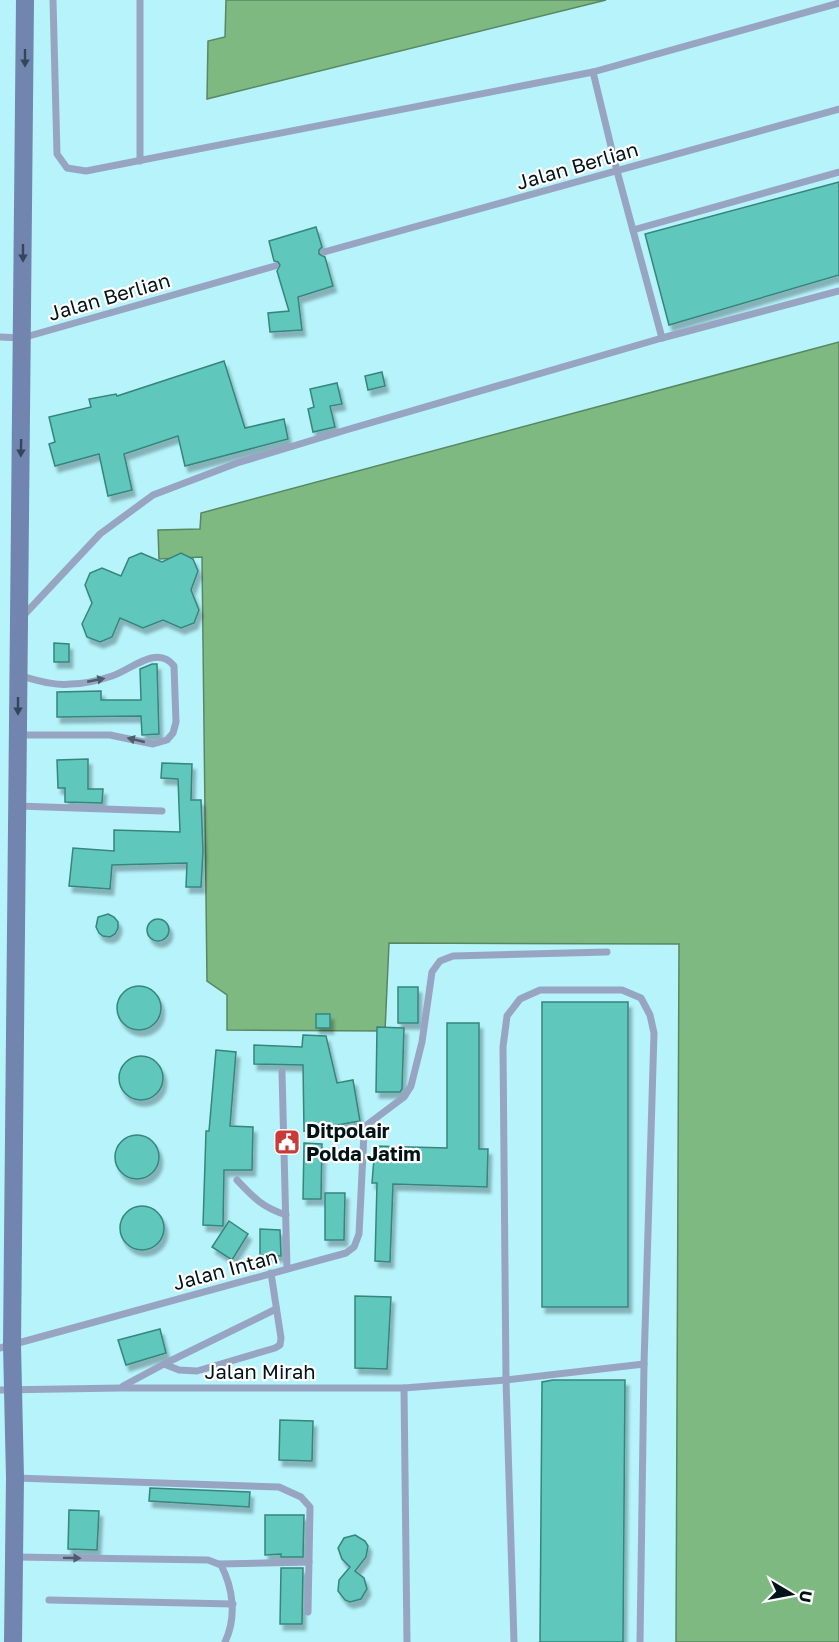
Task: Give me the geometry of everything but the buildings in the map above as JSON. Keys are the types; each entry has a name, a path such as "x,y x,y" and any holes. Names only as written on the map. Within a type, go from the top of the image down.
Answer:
{"street":[{"path":"11,1635 14,1472 6,1346 17,806 25,0"},
{"path":"0,1452 14,1472"}],"lane":[{"path":"53,0 57,154 67,168 86,171 592,72 839,3"},
{"path":"140,0 140,161"},
{"path":"592,72 616,171 662,338"},
{"name":"Jalan Berlian","path":"324,252 839,109"},
{"path":"633,230 839,172"},
{"name":"Jalan Berlian","path":"0,337 22,338 275,266"},
{"path":"19,620 100,534 153,495 237,463 662,338 839,291"},
{"path":"18,675 57,684 71,684 111,677 148,658 157,656 169,659 174,666 176,722 173,733 167,740 153,744 110,735 18,735"},
{"path":"17,806 162,811"},
{"name":"Jalan Intan","path":"6,1346 346,1253 354,1247 359,1234 364,1133 368,1124 404,1097 411,1086 422,1042 432,972 440,961 453,956 607,952"},
{"path":"514,1642 506,1380 503,1047 507,1016 520,999 540,990 622,990 641,998 650,1015 654,1033 644,1364 640,1642"},
{"path":"282,1072 287,1269"},
{"path":"237,1180 257,1202 270,1210 286,1215"},
{"path":"164,1364 180,1370 197,1371 280,1345 272,1274"},
{"path":"121,1388 164,1364 276,1309"},
{"name":"Jalan Mirah","path":"7,1390 404,1388 506,1380 644,1364"},
{"path":"404,1388 407,1642"},
{"path":"14,1472 279,1487 301,1497 310,1507 308,1612"},
{"path":"14,1557 208,1560 221,1565 228,1578 232,1604 230,1631 225,1642"},
{"path":"217,1564 309,1563"},
{"path":"49,1600 232,1604"}],"shaded area":[{"path":"226,0 606,0 207,99 208,41 225,37"},
{"path":"839,342 839,1642 676,1642 679,944 389,943 385,1031 227,1030 227,995 207,981 202,557 159,559 158,530 200,529 201,513"}],"place":[{"name":"Ditpolair Polda Jatim","path":"287,1142"}]}
